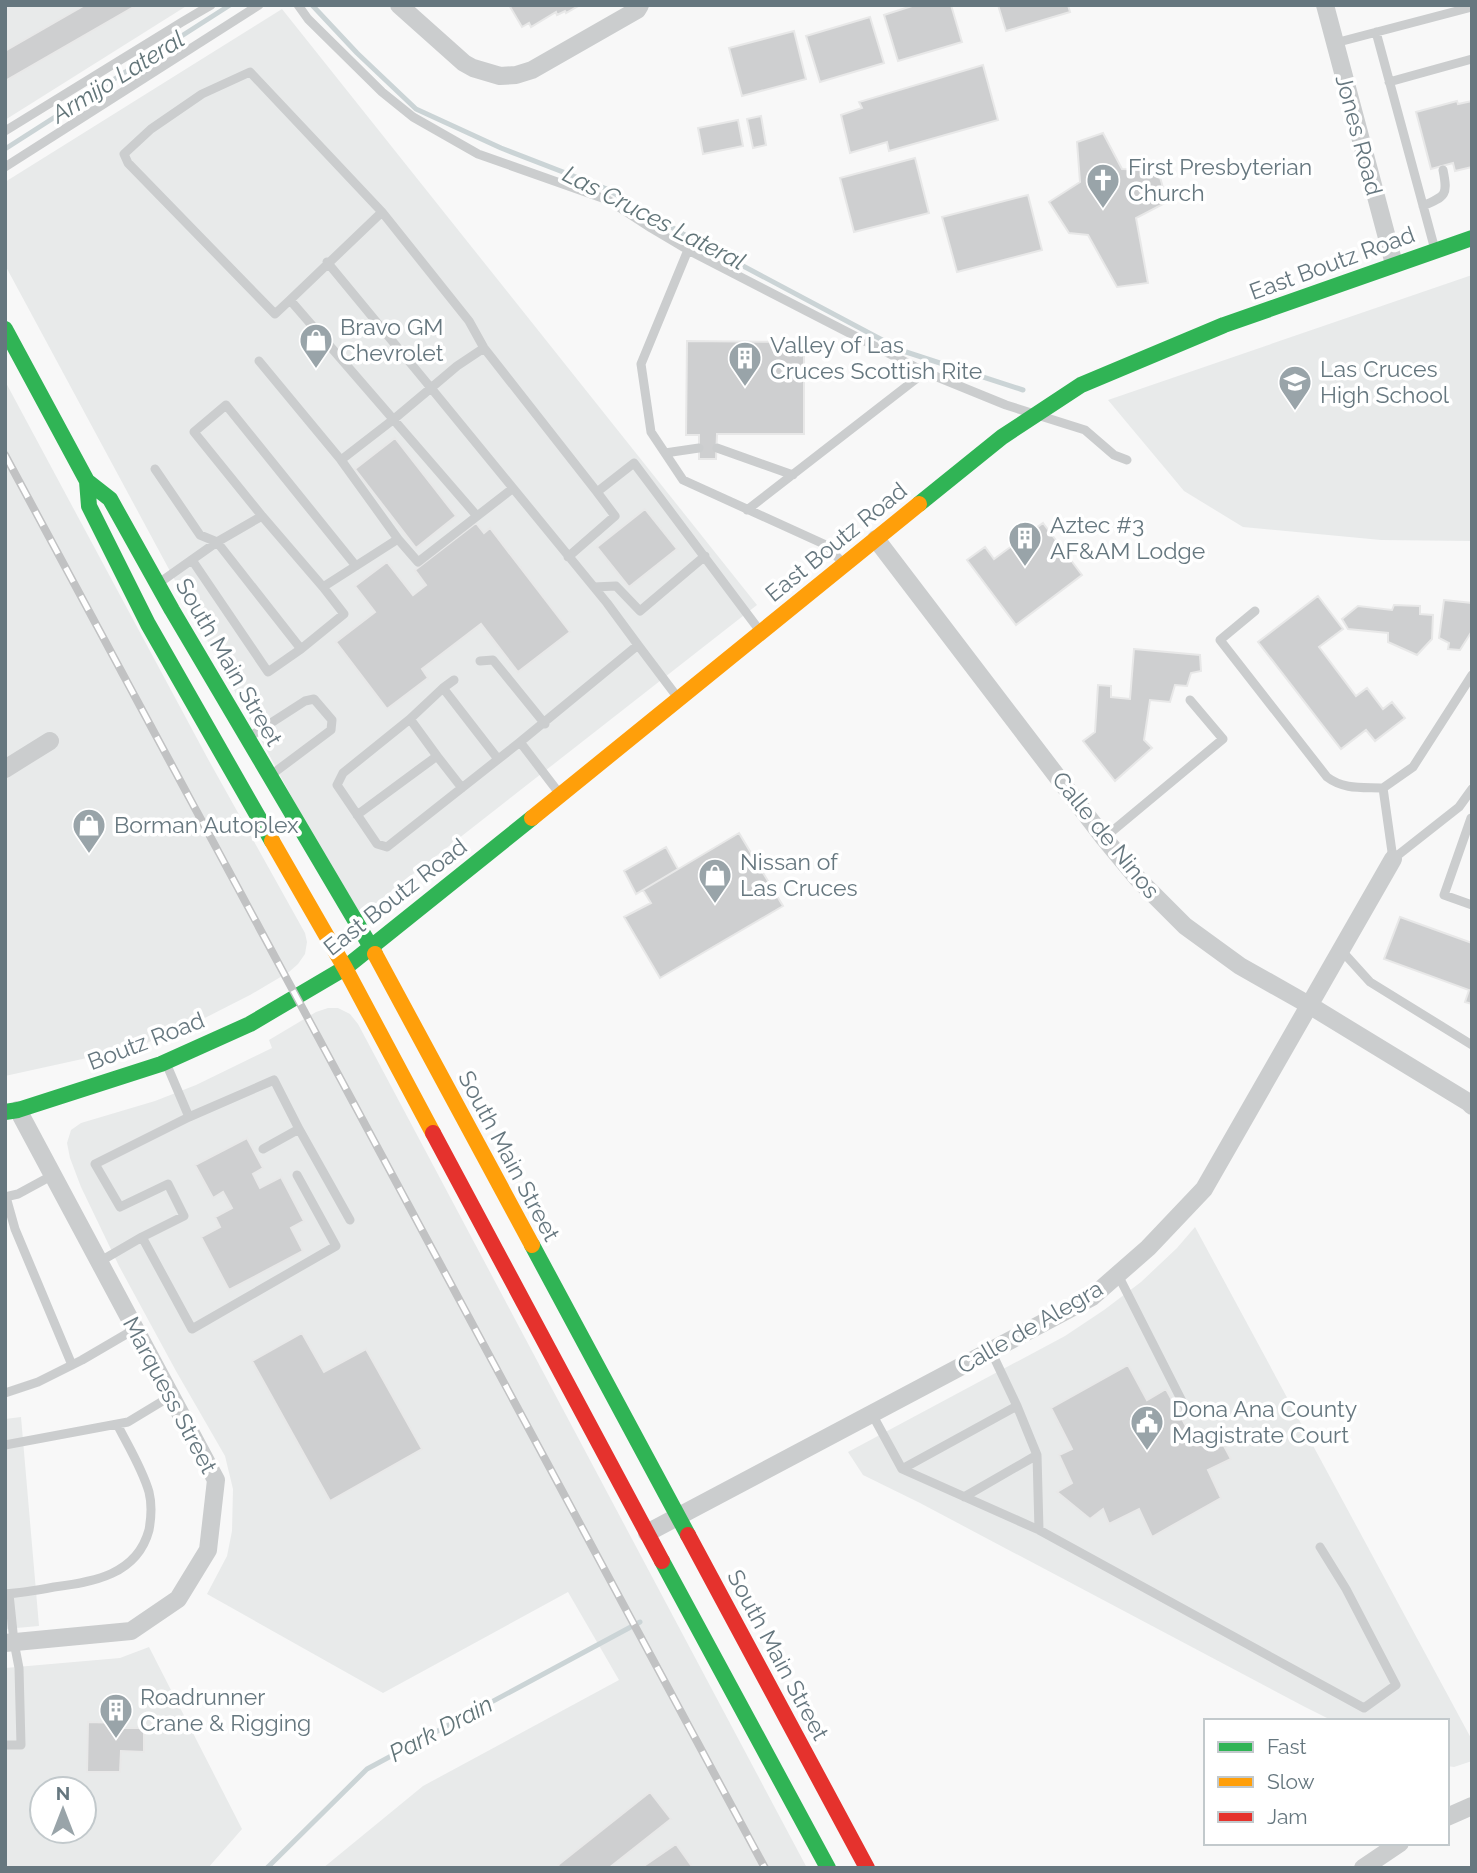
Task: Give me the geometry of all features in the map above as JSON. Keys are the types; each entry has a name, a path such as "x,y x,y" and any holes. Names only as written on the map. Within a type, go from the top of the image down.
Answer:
{"main road":[{"name":"East Boutz Road","path":"297,997 345,968 394,930 1002,437 1036,414 1081,385 1224,325 1472,238"},
{"name":"South Main Street","path":"5,329 86,481 89,506 148,624 345,968 828,1868"},
{"name":"South Main Street","path":"86,481 110,499 157,584 371,947 867,1868"},
{"name":"Boutz Road","path":"12,1111 165,1062 250,1024 297,997"}],"street":[{"path":"399,5 464,63 500,76 532,70 637,10 640,5"},
{"name":"Jones Road","path":"1325,5 1394,264"},
{"name":"Calle de Ninos","path":"876,539 1104,838 1138,879 1185,926 1240,967 1471,1102"},
{"path":"5,769 50,741"},
{"name":"Calle de Alegra","path":"647,1533 1093,1297 1148,1248 1204,1189 1392,859"},
{"name":"Marquess Street","path":"9,1643 131,1631 178,1600 208,1550 216,1480 53,1175 12,1111"},
{"path":"1449,1816 1472,1806"},
{"path":"1363,1868 1397,1845"}],"lane":[{"path":"5,131 211,5"},
{"path":"5,167 259,5"},
{"path":"298,5 382,92 413,117 478,154 608,200 688,250 925,372 1006,405 1085,430 1114,455 1127,460"},
{"path":"1335,43 1472,7"},
{"path":"1376,32 1435,250"},
{"path":"1389,82 1472,59"},
{"path":"382,212 275,314 128,163 124,154 151,129 202,94 250,72 382,212 469,321 484,348 615,516 569,557"},
{"path":"1423,206 1444,195 1447,187 1443,170"},
{"path":"688,250 641,364 651,432 683,480 826,545 844,565"},
{"path":"327,262 594,587 678,698"},
{"path":"290,300 477,516"},
{"path":"341,460 457,366 484,348"},
{"path":"259,361 341,460 398,539 418,562 512,489"},
{"path":"747,510 925,372"},
{"path":"192,560 268,672 344,614 194,432 226,405 356,566"},
{"path":"665,453 699,448"},
{"path":"717,448 793,475"},
{"path":"597,492 634,463 761,632"},
{"path":"155,469 200,535 217,542 300,649"},
{"path":"157,584 217,542 261,516"},
{"path":"323,587 398,539"},
{"path":"594,587 616,586 640,611 705,556"},
{"path":"1255,611 1220,640 1327,777 1343,786 1383,788 1413,767 1472,676"},
{"path":"454,680 343,773 337,785 377,844 387,847 545,724 638,645"},
{"path":"480,661 493,660 545,724"},
{"path":"443,688 498,759"},
{"path":"248,738 305,701 314,699 332,720 331,730 270,776"},
{"path":"1104,838 1223,739 1190,700"},
{"path":"410,719 462,788"},
{"path":"520,742 560,794"},
{"path":"357,815 437,756"},
{"path":"1383,788 1392,859"},
{"path":"1392,859 1459,807 1472,789"},
{"path":"1459,807 1471,819 1444,895 1472,905"},
{"path":"1341,950 1370,982 1472,1045"},
{"path":"165,1062 189,1117"},
{"path":"99,1262 184,1216 167,1185 120,1207 95,1164 189,1117 274,1080 350,1220"},
{"path":"263,1149 299,1129"},
{"path":"53,1175 18,1194 6,1197 20,1242 72,1365"},
{"path":"142,1237 192,1329 336,1246 297,1175"},
{"path":"1118,1275 1188,1413"},
{"path":"5,1393 37,1382 72,1365 135,1329"},
{"path":"991,1351 1037,1455 1039,1530"},
{"path":"5,1445 128,1422 171,1396"},
{"path":"902,1469 1017,1406"},
{"path":"872,1414 902,1469 1039,1530 1364,1708 1396,1685 1346,1589 1320,1547"},
{"path":"5,1745 21,1745 19,1668 9,1643 7,1594 94,1581 114,1573 136,1556 146,1540 151,1520 150,1494 117,1424"},
{"path":"964,1497 1037,1455"}],"shaded area":[{"path":"5,5 188,5 5,120"},
{"name":"Bravo GM Chevrolet","path":"282,9 757,605 357,918 5,265 5,182"},
{"name":"Las Cruces High School","path":"1472,275 1472,541 1381,540 1243,527 1184,491 1108,400"},
{"name":"Borman Autoplex","path":"5,381 208,759 305,933 307,942 305,954 289,972 195,1023 137,1047 5,1076"},
{"path":"338,1008 350,1014 358,1024 807,1868 323,1868 423,1786 619,1680 568,1592 383,1693 207,1594 227,1556 232,1531 233,1489 225,1456 119,1266 81,1187 67,1143 71,1130 81,1123 155,1101 196,1085 272,1048 269,1040 316,1012"},
{"path":"1195,1227 1472,1740 1472,1761 1449,1766 1449,1719 1329,1719 863,1475 848,1452 1065,1336 1141,1282"},
{"path":"21,1417 39,1626 5,1629 5,1419"},
{"path":"149,1647 242,1829 208,1868 5,1868 5,1668 120,1658"}],"building":[{"path":"85,5 137,5 5,81 5,51"},
{"path":"509,5 580,5 566,13 565,11 557,15 556,12 531,27 529,23 522,27"},
{"path":"915,5 951,5 962,42 898,61 884,15"},
{"path":"998,5 1068,5 1070,12 1006,31"},
{"path":"870,17 884,63 820,82 806,36"},
{"path":"794,31 806,79 742,96 729,48"},
{"path":"983,65 998,120 889,151 887,142 850,153 841,115 862,108 859,102"},
{"path":"1457,101 1458,104 1472,101 1472,167 1455,171 1453,163 1431,169 1416,112"},
{"path":"761,116 766,145 753,148 747,119"},
{"path":"738,120 743,146 703,154 698,128"},
{"name":"First Presbyterian Church","path":"1103,133 1122,169 1158,170 1167,202 1136,218 1148,283 1117,287 1088,235 1069,233 1049,202 1080,182 1077,142"},
{"path":"915,158 929,213 854,232 840,178"},
{"path":"1028,195 1042,250 957,272 942,217"},
{"name":"Valley of Las Cruces Scottish Rite","path":"687,341 804,342 804,434 717,434 716,459 699,459 699,435 686,435"},
{"path":"395,438 456,516 416,548 355,469"},
{"path":"645,509 677,549 629,587 597,547"},
{"path":"476,523 484,533 490,528 570,632 518,672 481,624 422,669 428,678 387,709 336,642 375,612 355,586 387,562 413,595 426,585 415,570"},
{"name":"Aztec #3 AF&AM Lodge","path":"1043,523 1082,575 1016,625 967,560 985,547 994,559"},
{"path":"1318,596 1343,629 1319,647 1356,696 1367,688 1383,709 1392,702 1405,718 1375,741 1366,730 1341,749 1258,642"},
{"path":"1444,600 1472,603 1472,631 1460,650 1448,649 1449,643 1439,638"},
{"path":"1394,605 1420,606 1420,614 1433,615 1432,639 1417,655 1388,642 1388,633 1348,629 1342,619 1358,606 1392,610"},
{"path":"1134,649 1200,655 1201,671 1191,673 1187,686 1175,685 1170,702 1150,700 1144,740 1152,748 1115,781 1083,741 1095,732 1098,685 1111,686 1111,697 1130,699"},
{"name":"Nissan of Las Cruces","path":"739,833 783,906 660,978 624,917 651,903 643,890"},
{"path":"666,847 678,869 636,894 624,871"},
{"path":"1400,917 1472,943 1472,1004 1465,1002 1469,990 1384,959"},
{"path":"247,1138 263,1168 253,1174 260,1188 281,1177 304,1221 291,1228 303,1251 229,1290 201,1237 220,1227 215,1217 232,1208 223,1192 213,1198 195,1165"},
{"path":"302,1333 324,1372 366,1349 422,1449 330,1501 252,1361"},
{"name":"Dona Ana County Magistrate Court","path":"1128,1365 1147,1400 1166,1389 1195,1443 1216,1431 1231,1459 1208,1470 1221,1498 1152,1537 1139,1509 1109,1524 1103,1509 1090,1519 1057,1492 1072,1483 1059,1455 1072,1449 1051,1408"},
{"name":"Roadrunner Crane & Rigging","path":"88,1722 121,1723 121,1728 144,1728 144,1752 121,1751 120,1772 87,1772"},
{"path":"650,1792 671,1819 609,1868 560,1868 558,1865"},
{"path":"676,1844 693,1868 641,1868"}],"waterway":[{"name":"Armijo Lateral","path":"5,149 230,5"},
{"name":"Las Cruces Lateral","path":"312,5 357,53 416,109 501,148 607,189 683,234 903,351 1023,390"},
{"name":"Park Drain","path":"267,1868 367,1769 640,1622"}],"railway":[{"path":"5,455 765,1868"}],"traffic: fast":[{"path":"919,504 1002,437 1081,385 1224,325 1472,238"},
{"path":"5,329 87,481 89,506 148,624 272,841"},
{"path":"87,481 110,499 172,610 375,954"},
{"path":"5,1112 161,1064 250,1024 345,968 532,818"},
{"path":"532,1245 688,1535"},
{"path":"662,1561 828,1868"}],"traffic: slow":[{"path":"532,818 919,504"},
{"path":"272,841 345,968 433,1133"},
{"path":"375,954 532,1245"}],"traffic: jam":[{"path":"433,1133 662,1561"},
{"path":"688,1535 867,1868"}],"place":[{"name":"First Presbyterian Church","path":"1103,210"},
{"name":"Bravo GM Chevrolet","path":"316,370"},
{"name":"Valley of Las Cruces Scottish Rite","path":"745,388"},
{"name":"Las Cruces High School","path":"1295,412"},
{"name":"Aztec #3 AF&AM Lodge","path":"1025,568"},
{"name":"Borman Autoplex","path":"89,855"},
{"name":"Nissan of Las Cruces","path":"715,905"},
{"name":"Dona Ana County Magistrate Court","path":"1147,1452"},
{"name":"Roadrunner Crane & Rigging","path":"116,1740"}]}
